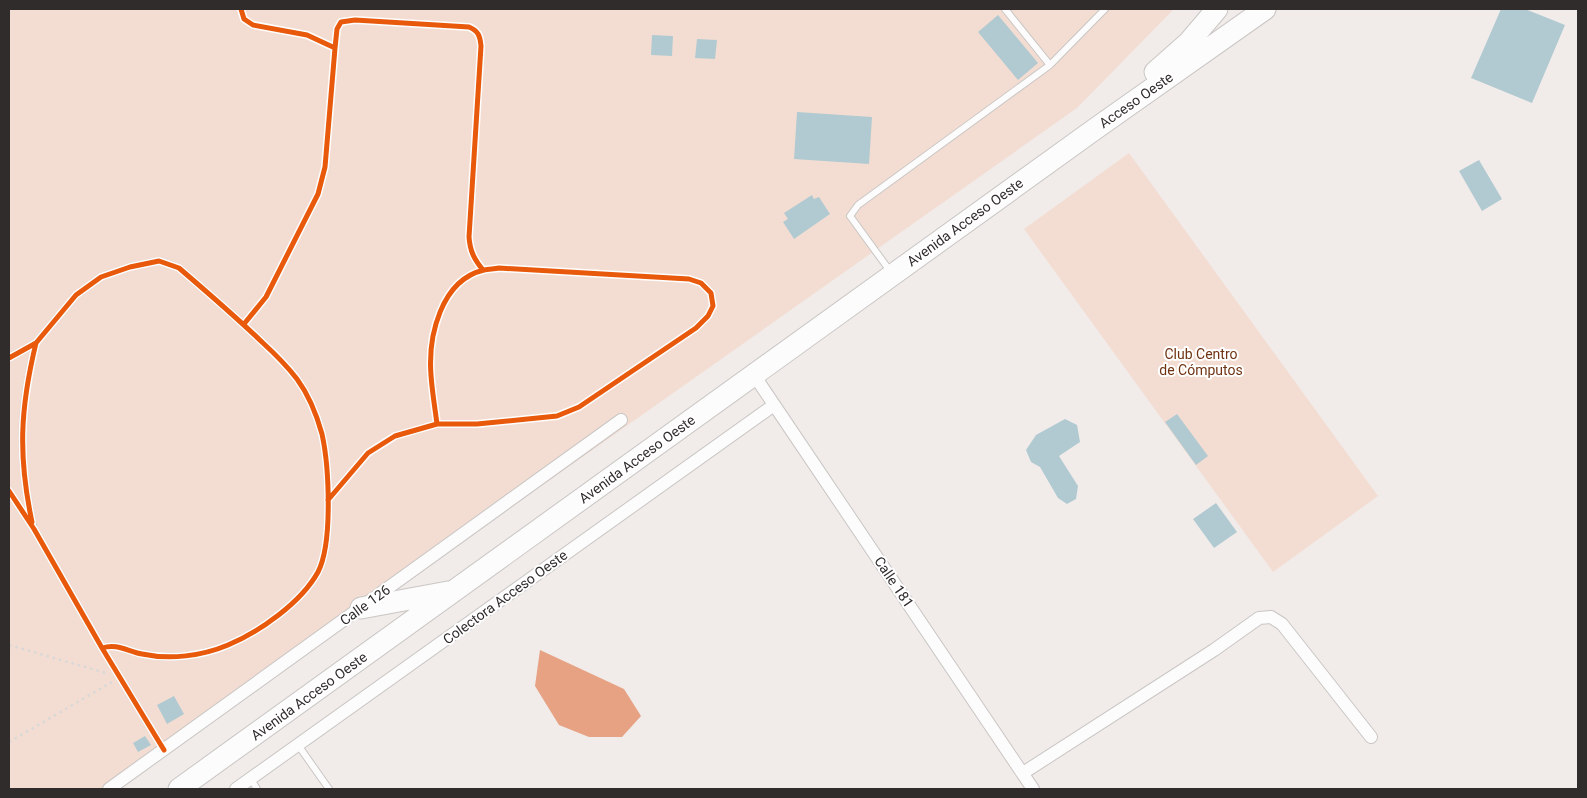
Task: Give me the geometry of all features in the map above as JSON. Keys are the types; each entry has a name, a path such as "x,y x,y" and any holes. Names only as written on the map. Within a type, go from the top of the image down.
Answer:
{"highway":[{"name":"Acceso Oeste","path":"1095,129 1189,42 1217,9"},
{"name":"Acceso Oeste","path":"1095,129 1265,9"},
{"name":"Avenida Acceso Oeste","path":"179,789 1095,129"},
{"path":"362,608 456,590"}],"street":[{"name":"Calle 181","path":"754,374 1034,789"},
{"name":"Colectora Acceso Oeste","path":"236,789 254,784 298,745 774,405"},
{"name":"Calle 126","path":"109,789 621,420"},
{"path":"1023,773 1214,650 1259,618 1271,617 1282,624 1372,737"}],"lane":[{"path":"1005,9 1050,65"},
{"path":"892,274 850,216 858,205 1050,65 1105,9"},
{"path":"9,358 36,343 76,295 101,277 140,265 158,261 166,262 179,268 244,324 285,364 305,392 322,433 327,474 326,540 318,572 295,602 277,616 228,645 194,655 142,654 111,645 102,648"},
{"path":"34,529 26,492 22,455 22,417 27,380 36,343"},
{"path":"9,491 34,529 102,648 164,750"},
{"path":"298,745 329,789"}],"path":[{"path":"9,645 120,677"},
{"path":"9,742 120,677"}],"green space":[{"path":"9,9 1174,9 1077,108 112,789 9,789"},
{"name":"Club Centro de Cómputos","path":"1129,153 1378,496 1273,572 1024,229"}],"shaded area":[{"path":"540,650 624,689 641,716 622,737 589,737 559,725 535,686"}],"building":[{"path":"1501,9 1525,9 1565,25 1532,103 1471,78"},
{"path":"998,15 1038,63 1018,80 978,32"},
{"path":"652,35 673,36 672,56 651,55"},
{"path":"697,39 717,40 715,59 695,58"},
{"path":"797,112 872,117 869,164 794,159"},
{"path":"1479,160 1502,199 1482,211 1459,171"},
{"path":"812,195 814,199 819,197 830,214 794,239 783,222 788,219 784,213"},
{"path":"1177,414 1208,456 1196,465 1165,422"},
{"path":"1065,419 1077,425 1080,442 1059,456 1078,486 1076,499 1067,504 1058,498 1040,467 1031,462 1026,450 1036,435"},
{"path":"1216,503 1237,532 1214,548 1193,519"},
{"path":"174,696 184,714 167,724 157,705"},
{"path":"145,736 151,745 138,752 133,743"}],"cycle path":[{"path":"241,9 244,19 253,25 307,35 335,48 325,167 318,194 266,297 244,324"},
{"path":"335,48 337,29 341,22 355,20 469,27 478,34 481,46 469,237 473,255 483,270"},
{"path":"9,358 36,343 76,295 101,277 130,267 159,261 179,268 281,360 305,391 320,427 328,484 326,543 318,572 311,584 301,595 278,615 253,632 228,645 208,652 164,657 142,654 112,646 102,648"},
{"path":"328,500 368,453 395,436 437,424 477,424 557,416 579,407 696,328 708,316 713,306 711,293 701,283 689,279 499,268 484,270 469,276 457,285 448,297 435,327 432,344 431,381 437,424"},
{"path":"32,522 24,475 23,432 27,390 36,343"},
{"path":"9,491 34,529 102,648 164,750"}]}
